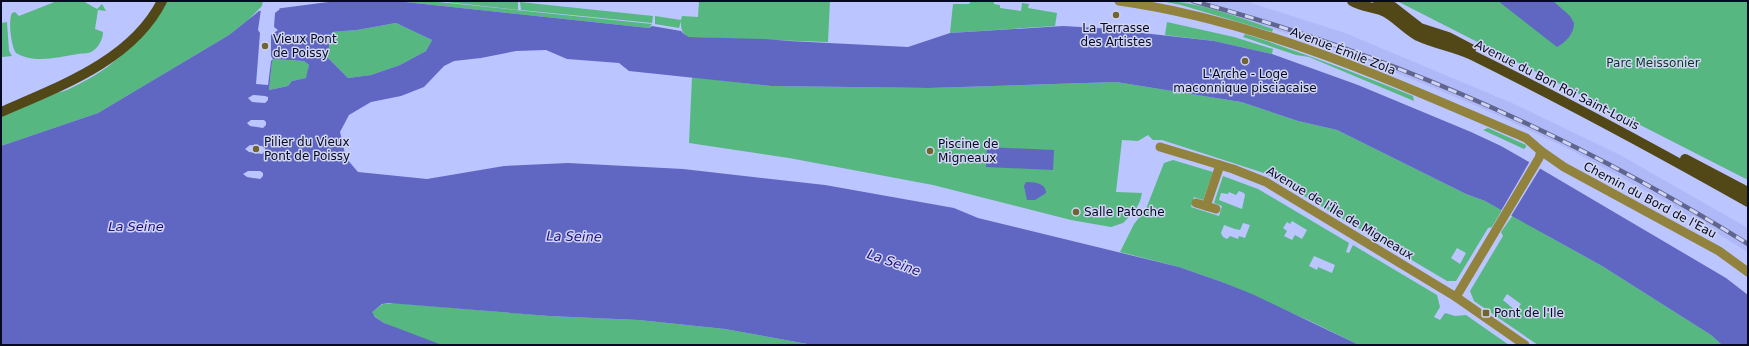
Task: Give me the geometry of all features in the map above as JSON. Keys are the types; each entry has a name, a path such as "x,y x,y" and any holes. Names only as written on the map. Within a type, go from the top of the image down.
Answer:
{"main road":[{"path":"1,112 84,74 123,48 150,20 162,1"},
{"name":"Avenue du Bon Roi Saint-Louis","path":"1352,1 1361,5 1373,7 1392,16 1410,32 1420,37 1468,53 1498,68 1654,150 1748,202"},
{"name":"Avenue du Bon Roi Saint-Louis","path":"1378,1 1393,7 1420,28 1456,40 1748,192"},
{"path":"1,107 56,88"}],"street":[{"name":"Avenue Émile Zola","path":"1118,1 1194,15 1238,26 1360,68 1526,138 1540,155"},
{"name":"Avenue de l'Île de Migneaux","path":"1160,147 1220,165 1266,182 1456,297 1525,345"},
{"path":"1456,297 1540,155"},
{"name":"Chemin du Bord de l'Eau","path":"1540,155 1719,251 1748,272"},
{"path":"1206,206 1220,165"},
{"path":"1196,203 1216,209"}],"shaded area":[{"path":"1178,1 1245,1 1345,33 1512,103 1620,155 1748,228 1748,252 1661,199 1567,148 1495,114 1349,54 1218,11"}],"green space":[{"path":"57,1 83,1 97,9 102,4 106,11 98,10 95,29 103,32 103,35 98,46 94,51 88,53 47,59 31,58 16,53 14,50 11,33 10,21 12,13 15,12 19,16"},
{"path":"167,1 263,1 262,6 249,19 229,35 98,113 1,146 1,114 52,92 67,90 94,76 130,48 150,26"},
{"path":"396,1 429,1 652,24 649,28"},
{"path":"437,1 512,1 518,2 518,10"},
{"path":"699,1 830,1 828,42 689,37 684,34 682,30 681,21 679,28 655,24 655,16 681,20 682,16 698,17"},
{"path":"971,1 994,1 994,4 1000,5 1000,8 1021,11 1022,3 1029,4 1028,8 1057,13 1055,26 950,33 953,4 969,4"},
{"path":"1161,1 1204,7 1273,29 1272,32 1181,5"},
{"name":"Parc Meissonier","path":"1397,1 1748,1 1748,180"},
{"path":"520,2 653,16 652,23 521,10"},
{"path":"7,22 9,51 12,56 2,57 1,23"},
{"path":"1167,22 1234,37 1273,49 1272,54 1214,41 1165,35"},
{"path":"396,23 432,40 426,51 400,65 371,75 348,78 327,57 332,32 357,30"},
{"path":"1245,34 1351,71 1413,96 1414,101 1309,57 1296,55 1243,37"},
{"path":"273,59 304,61 309,65 307,78 292,81 288,86 269,90"},
{"name":"Piscine de Migneaux","path":"692,77 771,86 928,88 1116,82 1241,102 1298,121 1337,130 1466,194 1485,201 1502,210 1492,227 1488,228 1456,281 1447,281 1267,174 1162,140 1153,140 1148,135 1138,141 1122,140 1116,192 1142,193 1135,211 1123,223 1111,227 1071,220 933,185 789,158 689,143","holes":["1457,248 1466,253 1460,264 1451,258"]},
{"path":"1488,128 1526,145 1526,147 1524,149 1483,130"},
{"path":"1173,160 1213,172 1203,200 1194,197 1191,207 1219,216 1222,206 1214,203 1223,176 1258,189 1349,243 1346,252 1349,253 1353,245 1437,295 1440,307 1434,317 1440,320 1445,313 1455,316 1466,315 1509,345 1359,345 1312,322 1222,282 1179,267 1120,252 1134,224 1146,209 1164,163","holes":["1239,191 1245,195 1242,209 1219,200 1221,193 1228,194 1229,192 1236,195","1292,221 1307,230 1302,239 1295,235 1292,240 1284,236 1287,231 1283,228 1287,222 1290,224","1243,223 1250,225 1245,238 1239,236 1238,239 1230,236 1227,239 1223,237 1221,233 1224,225 1240,230","1314,256 1335,265 1332,273 1318,267 1317,270 1309,266"]},
{"path":"1513,215 1602,266 1711,335 1722,345 1538,345 1474,301 1470,291 1503,236 1501,232","holes":["1507,294 1521,304 1516,311 1503,300"]},
{"path":"396,303 549,316 639,320 725,329 813,345 442,345 393,328 377,318 371,312 383,304"}],"water":[{"name":"La Seine","path":"336,1 396,1 649,28 652,26 681,31 689,37 765,39 908,47 950,33 1063,26 1098,28 1214,41 1272,54 1358,85 1501,146 1726,278 1748,295 1748,345 1722,345 1711,335 1602,266 1485,201 1466,194 1337,130 1298,121 1241,102 1116,82 929,88 771,86 629,71 619,63 567,59 546,50 516,51 481,58 454,61 444,66 424,87 401,96 371,102 349,115 340,132 346,158 358,172 427,179 504,166 568,163 683,169 825,185 954,208 978,218 1179,267 1252,294 1359,345 813,345 725,329 639,320 549,316 389,303 382,304 372,312 375,317 384,323 442,345 1,345 1,146 98,113 229,35 259,11","holes":["396,23 432,40 426,51 400,65 371,75 348,78 327,57 332,32 357,30","273,59 304,61 309,65 306,78 292,81 288,86 269,90","253,95 268,97 268,100 265,103 252,102 248,98","251,120 264,120 266,125 263,128 250,126 247,123","250,145 262,146 265,148 265,151 262,154 249,152 245,149","248,171 260,171 263,173 263,176 260,179 247,177 243,174"]},
{"path":"1498,1 1553,1 1570,16 1574,23 1573,31 1563,43 1557,47"},
{"path":"987,147 1054,150 1053,170 986,167"},
{"path":"1026,182 1042,185 1046,193 1035,200 1027,200 1024,186"}],"pier":[{"name":"Vieux Pont de Poissy","path":"276,6 280,9 275,13 274,27 278,30 271,35 271,56 273,59 271,61 268,85 256,84 260,33 258,30 261,9"},
{"path":"1530,161 1541,167 1511,216 1501,211"}],"railway":[{"path":"1193,1 1266,22 1338,46 1480,102 1616,168 1683,205 1748,244"}],"place":[{"name":"La Terrasse des Artistes","path":"1116,15"},
{"name":"Vieux Pont de Poissy","path":"265,46"},
{"name":"L'Arche - Loge maconnique pisciacaise","path":"1245,61"},
{"name":"Pilier du Vieux Pont de Poissy","path":"256,149"},
{"name":"Piscine de Migneaux","path":"930,151"},
{"name":"Salle Patoche","path":"1076,212"},
{"name":"Pont de l'Ile","path":"1486,313"}]}
